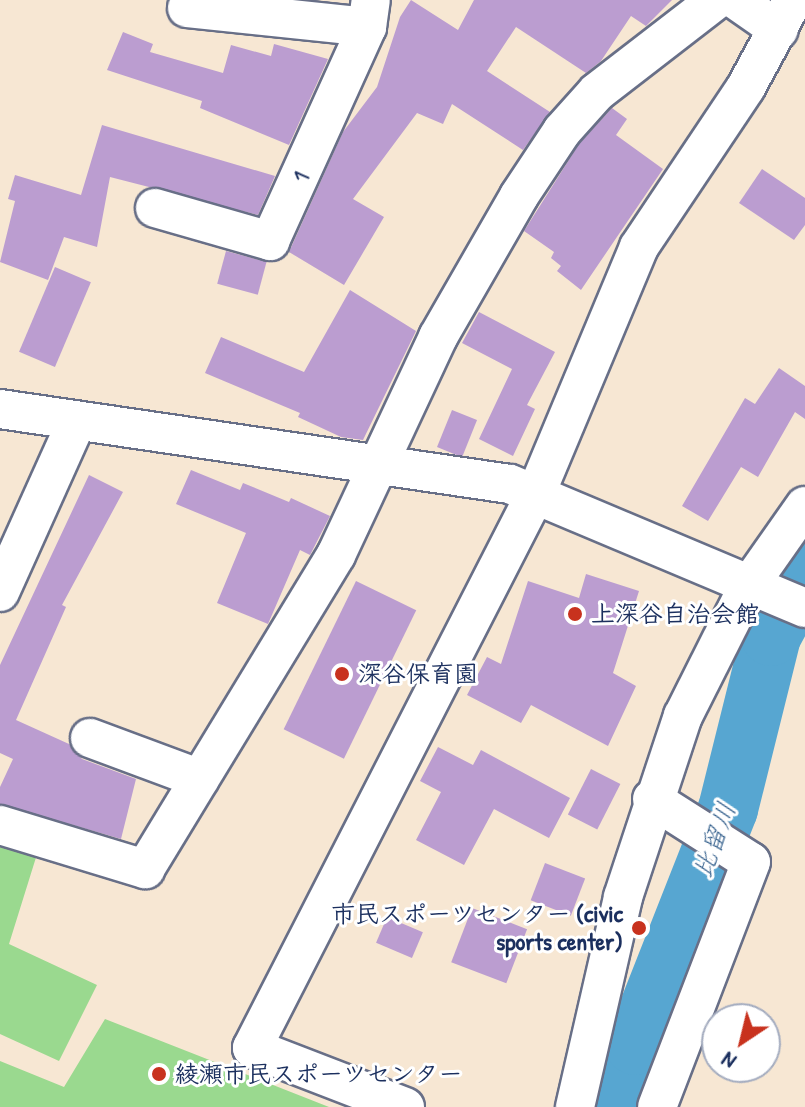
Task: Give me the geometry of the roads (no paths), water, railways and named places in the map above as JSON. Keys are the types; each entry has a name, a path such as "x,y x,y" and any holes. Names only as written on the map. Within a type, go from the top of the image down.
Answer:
{"street":[{"path":"0,825 145,869 336,555 438,337 562,131 597,92 716,0"},
{"path":"405,1107 252,1048 537,491 633,259 786,15 736,0"},
{"path":"187,8 369,14"},
{"name":"1","path":"155,208 270,241 369,14"},
{"path":"0,409 537,491 774,597"},
{"path":"0,592 76,423"},
{"path":"575,1107 636,854 652,799 683,716 774,597 805,506"},
{"path":"90,738 200,779"},
{"path":"652,799 751,862 657,1107"}],"waterway":[{"name":"比留川","path":"622,1107 635,1045 728,809 771,636 805,574"}],"place":[{"name":"上深谷自治会館","path":"575,614"},
{"name":"深谷保育園","path":"342,674"},
{"name":"市民スポーツセンター (civic sports center)","path":"639,928"},
{"name":"綾瀬市民スポーツセンター","path":"159,1074"}]}
